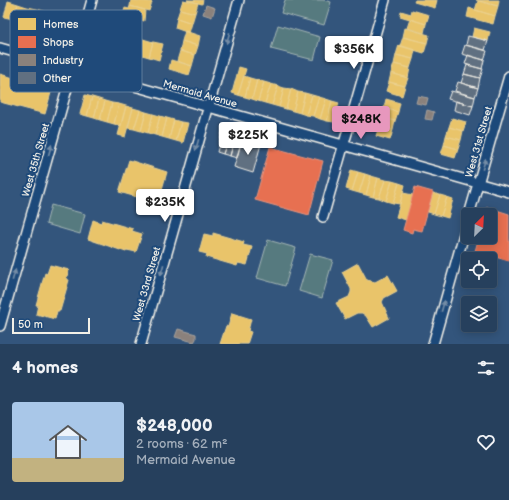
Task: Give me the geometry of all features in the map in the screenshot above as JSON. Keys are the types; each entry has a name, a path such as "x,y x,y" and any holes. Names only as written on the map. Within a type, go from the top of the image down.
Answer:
{"street":[{"name":"West 35th Street","path":"89,10 92,0"},
{"name":"West 33rd Street","path":"141,344 239,0"},
{"path":"323,217 385,0"},
{"name":"Mermaid Avenue","path":"0,48 10,51"},
{"name":"West 31st Street","path":"471,208 509,76"},
{"name":"Mermaid Avenue","path":"142,88 509,192"},
{"name":"West 35th Street","path":"0,326 66,92"},
{"path":"433,344 461,244"}],"green space":[{"path":"285,0 323,0 331,2 324,25 281,13"},
{"path":"278,25 320,37 314,60 271,49"},
{"path":"51,205 85,214 80,234 46,224"},
{"path":"268,240 296,248 285,286 257,278"},
{"path":"310,254 333,260 322,298 299,291"}],"building: Homes":[{"path":"131,0 152,2 149,11 130,6"},
{"path":"183,0 198,3 195,13 180,9"},
{"path":"187,0 203,0 202,4"},
{"path":"415,0 437,0 435,8 414,2"},
{"path":"476,0 499,0 498,6"},
{"path":"8,1 18,4 16,10 10,10 10,18 4,17"},
{"path":"478,1 498,6 495,16 475,10"},
{"path":"18,4 27,7 26,10 16,10"},
{"path":"130,6 145,10 144,21 142,20 142,10 124,10 125,8 129,9"},
{"path":"27,7 37,9 37,10 26,10"},
{"path":"469,8 495,16 493,24 467,17"},
{"path":"180,9 195,13 192,23 177,18"},
{"path":"412,10 429,15 426,24 400,16 401,11 411,14"},
{"path":"177,18 192,23 189,33 175,28"},
{"path":"410,19 426,24 424,33 407,28"},
{"path":"405,28 429,35 427,43 403,37"},
{"path":"474,28 490,32 488,41 472,37"},
{"path":"185,31 200,36 198,46 182,41"},
{"path":"403,37 427,43 424,53 400,46"},
{"path":"143,39 153,42 149,57 142,55"},
{"path":"182,41 198,46 195,55 180,51"},
{"path":"153,42 163,44 159,60 149,57"},
{"path":"399,45 415,50 413,59 396,55"},
{"path":"180,51 195,55 192,66 177,61"},
{"path":"396,55 413,59 410,68 394,64"},
{"path":"171,60 192,66 189,75 169,69"},
{"path":"394,64 410,68 408,78 391,73"},
{"path":"239,67 246,69 238,95 232,93"},
{"path":"391,73 408,78 405,86 389,82"},
{"path":"0,74 10,77 10,92 51,92 45,114 0,102"},
{"path":"244,76 250,78 245,97 238,95"},
{"path":"250,78 257,80 252,99 245,97"},
{"path":"257,80 264,82 258,101 252,99"},
{"path":"264,82 271,84 265,103 258,101"},
{"path":"389,82 405,86 402,96 386,91"},
{"path":"271,84 278,86 272,105 265,103"},
{"path":"278,86 284,88 279,107 272,105"},
{"path":"284,88 291,89 286,109 279,107"},
{"path":"291,89 298,92 293,111 286,109"},
{"path":"298,92 305,93 300,113 293,111"},
{"path":"305,93 312,95 306,115 300,113"},
{"path":"85,95 92,97 87,116 80,114"},
{"path":"312,95 319,97 313,116 306,115"},
{"path":"92,97 99,99 94,118 87,116"},
{"path":"319,97 326,99 320,119 313,116"},
{"path":"99,99 105,101 100,120 94,118"},
{"path":"326,99 332,101 327,121 320,119"},
{"path":"386,99 400,103 398,112 384,108"},
{"path":"105,101 112,103 107,122 100,120"},
{"path":"332,101 339,103 334,122 327,121"},
{"path":"112,103 119,104 114,124 107,122"},
{"path":"119,104 126,106 121,126 114,124"},
{"path":"126,106 133,108 125,137 118,135"},
{"path":"133,108 140,110 134,129 128,128"},
{"path":"384,108 398,112 395,121 381,117"},
{"path":"140,110 146,112 141,131 134,129"},
{"path":"146,112 153,114 148,133 141,131"},
{"path":"153,114 160,116 155,135 148,133"},
{"path":"160,116 167,118 162,137 155,135"},
{"path":"381,117 395,121 393,130 379,126"},
{"path":"167,118 174,120 169,139 162,137"},
{"path":"452,118 466,122 463,131 449,127"},
{"path":"174,120 181,122 176,141 169,139"},
{"path":"181,122 188,123 183,143 176,141"},
{"path":"379,126 393,130 390,140 376,136"},
{"path":"449,127 463,131 461,140 446,136"},
{"path":"446,136 461,140 458,149 444,145"},
{"path":"444,145 458,149 455,158 441,154"},
{"path":"129,160 167,172 158,203 119,192"},
{"path":"351,170 358,172 352,191 346,189"},
{"path":"358,172 365,174 359,193 352,191"},
{"path":"365,174 371,176 366,195 359,193"},
{"path":"371,176 378,178 373,197 366,195"},
{"path":"378,178 385,180 379,198 373,197"},
{"path":"385,180 392,181 386,201 379,198"},
{"path":"392,181 399,183 393,203 386,201"},
{"path":"399,183 405,185 400,204 393,203"},
{"path":"403,193 413,195 406,220 396,217"},
{"path":"433,193 440,195 434,214 428,212"},
{"path":"440,195 447,197 441,216 434,214"},
{"path":"447,197 453,199 448,218 441,216"},
{"path":"93,220 101,223 102,220 133,229 132,231 142,234 136,252 127,250 126,252 88,239"},
{"path":"213,233 244,242 243,245 252,247 247,265 238,263 237,266 206,257 207,254 199,252 204,234 213,236"},
{"path":"358,263 367,280 375,282 388,275 397,291 384,298 382,302 389,318 373,327 366,316 362,313 357,313 345,319 336,303 349,297 351,292 351,289 342,272"},
{"path":"50,265 69,270 66,279 69,280 60,311 57,311 55,319 36,314 38,305 36,305 45,273 47,274"},
{"path":"232,313 251,319 248,331 251,332 247,344 220,344 226,326 228,327"}],"building: Shops":[{"path":"270,147 323,161 309,215 255,200"},
{"path":"415,187 433,192 422,231 413,229 412,233 403,230"},
{"path":"497,210 509,214 509,261 497,257 497,252 475,251 477,244 497,244"}],"building: Industry":[{"path":"206,5 215,8 212,17 203,14"},
{"path":"418,96 428,98 426,105 416,103"},
{"path":"427,110 434,112 432,120 425,119"},
{"path":"178,329 196,334 196,339 194,342 175,337"}],"building: Other":[{"path":"468,36 488,41 485,50 466,45"},
{"path":"465,45 487,51 484,60 462,54"},
{"path":"468,55 484,60 482,69 465,64"},
{"path":"467,65 483,69 480,78 464,74"},
{"path":"464,74 480,78 478,88 461,83"},
{"path":"458,82 478,88 475,97 455,91"},
{"path":"451,91 475,97 473,106 448,99"},
{"path":"456,101 473,106 470,115 454,110"},
{"path":"222,133 229,135 223,154 217,152"},
{"path":"229,135 235,137 230,156 223,154"},
{"path":"235,137 242,139 237,158 230,156"},
{"path":"242,139 261,144 253,173 234,167"}]}
